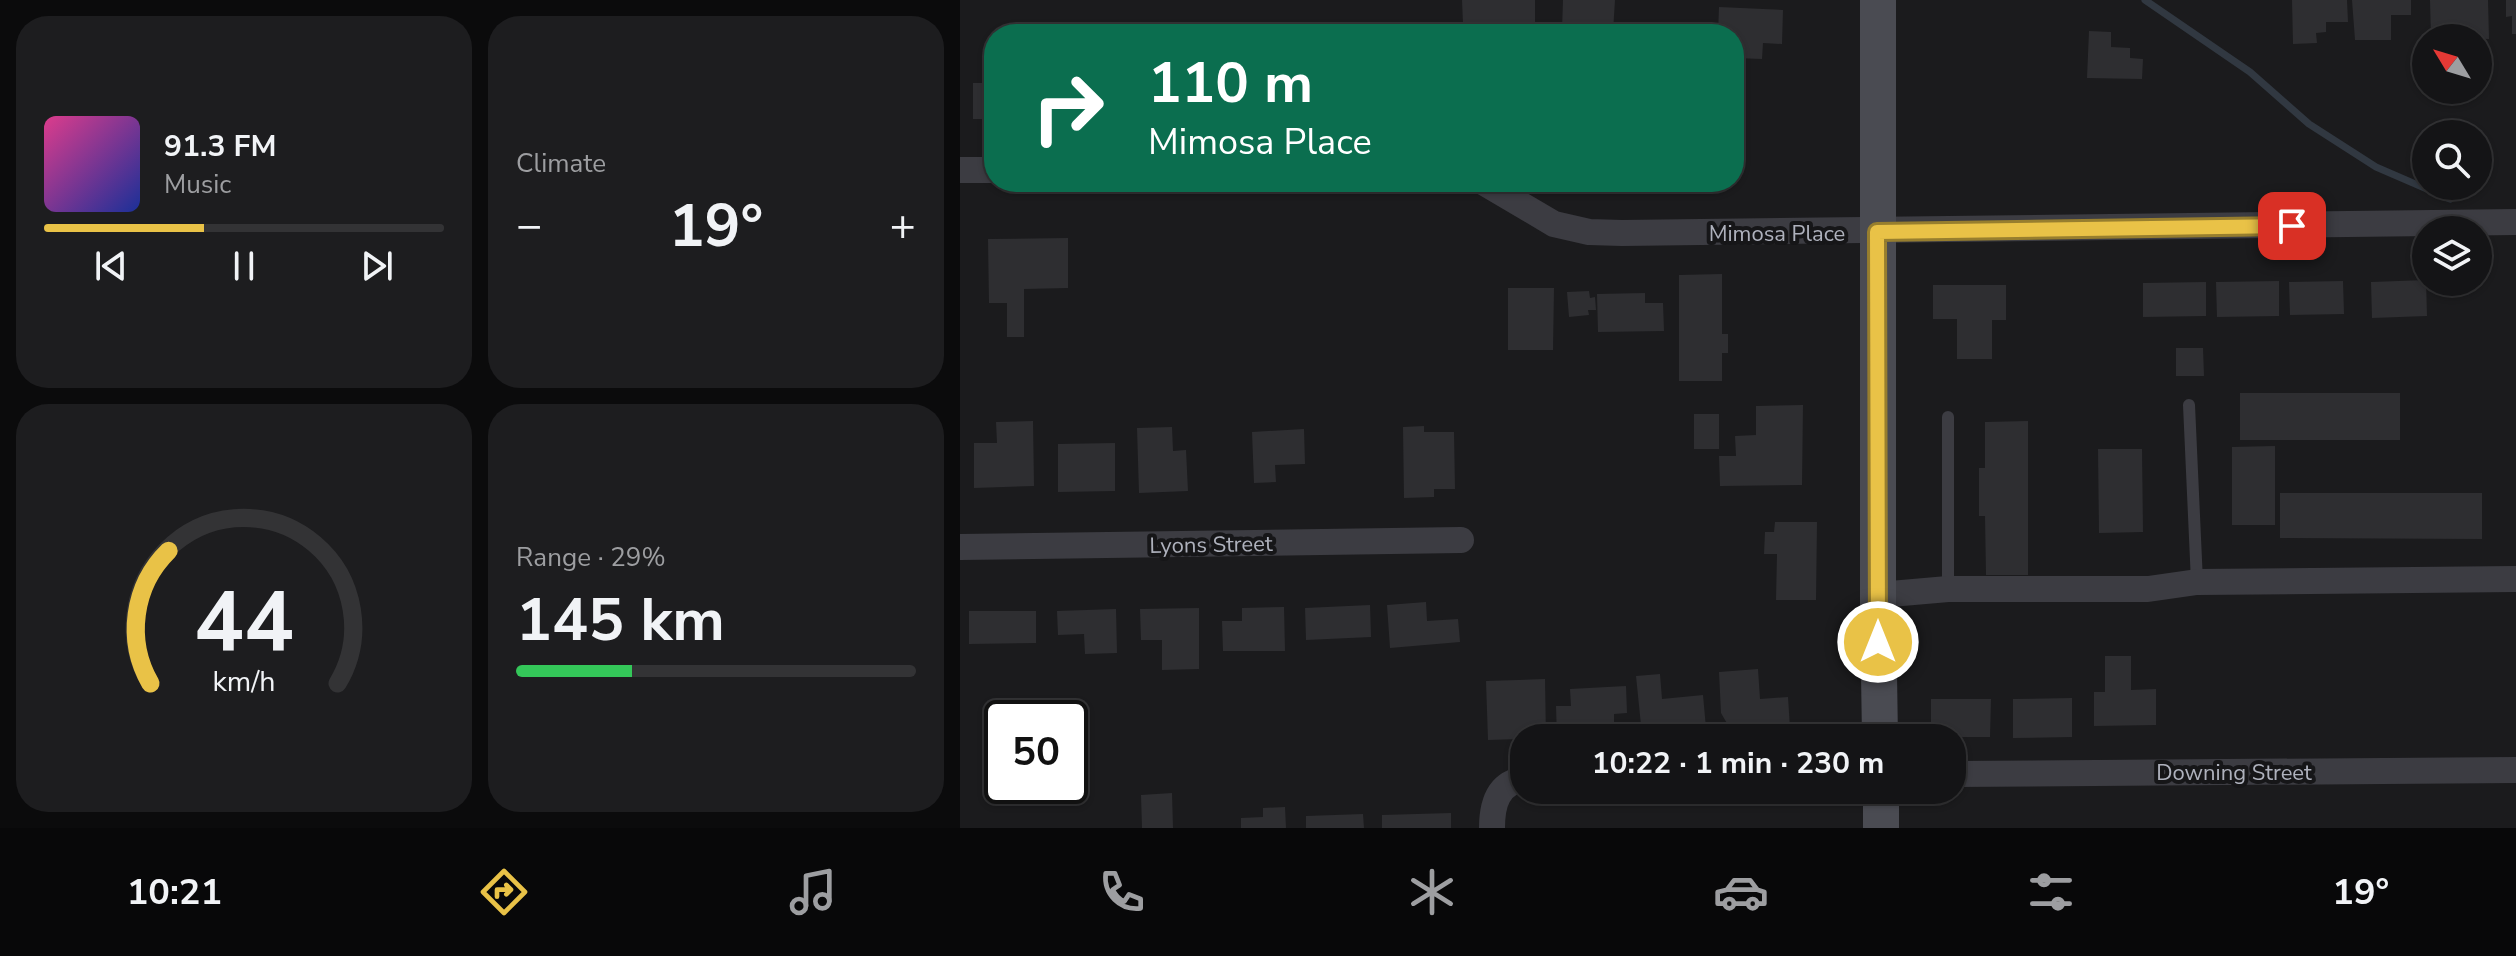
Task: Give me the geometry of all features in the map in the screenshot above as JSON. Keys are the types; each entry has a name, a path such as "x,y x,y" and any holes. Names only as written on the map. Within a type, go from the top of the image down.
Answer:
{"main road":[{"path":"1878,0 1880,724"},
{"path":"1881,804 1881,828"}],"street":[{"path":"960,170 984,170"},
{"name":"Mimosa Place","path":"1500,192 1554,224 1589,232 1877,232 2516,222"},
{"name":"Lyons Street","path":"960,547 1461,540"},
{"path":"1879,595 1948,589 2148,589 2197,582 2516,579"},
{"name":"Downing Street","path":"1966,774 2516,770"},
{"path":"1492,828 1497,796 1510,783"}],"lane":[{"path":"2189,405 2197,582"},
{"path":"1948,417 1948,589"}],"building":[{"path":"1462,0 1535,0 1535,23 1463,24"},
{"path":"1563,0 1615,0 1614,24 1562,24"},
{"path":"2292,0 2347,0 2348,22 2326,22 2326,32 2316,33 2317,43 2293,44"},
{"path":"2352,0 2411,0 2411,15 2391,15 2391,40 2355,40"},
{"path":"2430,0 2488,0 2489,24 2431,24"},
{"path":"2506,0 2516,0 2516,34 2512,34 2512,16 2506,17"},
{"path":"1719,7 1783,10 1782,44 1763,43 1762,59 1744,58 1744,24 1718,24"},
{"path":"2089,31 2111,32 2111,47 2130,48 2130,58 2143,59 2142,79 2087,78"},
{"path":"973,83 984,83 984,119 973,119"},
{"path":"1068,238 1068,288 1024,289 1024,337 1007,337 1007,303 989,303 988,239"},
{"path":"1722,274 1722,334 1728,334 1728,353 1722,353 1722,381 1679,381 1679,275"},
{"path":"2279,281 2279,316 2217,317 2216,282"},
{"path":"2343,281 2344,314 2290,315 2289,282"},
{"path":"2412,281 2412,296 2426,296 2427,316 2372,318 2371,282"},
{"path":"2206,282 2206,316 2143,317 2143,283"},
{"path":"1933,285 2006,285 2006,320 1992,320 1992,359 1957,359 1957,319 1933,319"},
{"path":"1508,288 1554,288 1553,350 1508,350"},
{"path":"1589,291 1590,298 1595,297 1596,310 1588,310 1589,315 1569,317 1567,292"},
{"path":"1645,293 1645,303 1663,303 1664,331 1598,332 1597,294"},
{"path":"2176,348 2203,348 2204,376 2176,376"},
{"path":"2240,393 2400,393 2400,440 2240,440"},
{"path":"1803,405 1802,485 1720,486 1719,456 1736,456 1735,436 1756,435 1756,406"},
{"path":"1694,414 1719,414 1719,449 1694,449"},
{"path":"1033,421 1034,486 974,488 974,443 997,443 996,422"},
{"path":"2028,421 2028,575 1986,575 1985,516 1979,516 1979,468 1985,468 1985,422"},
{"path":"1424,426 1424,432 1454,432 1455,489 1434,489 1434,497 1404,498 1403,427"},
{"path":"1172,427 1173,451 1186,450 1188,491 1139,493 1137,428"},
{"path":"1304,429 1305,464 1275,465 1276,482 1254,483 1252,432"},
{"path":"1115,443 1115,491 1058,492 1058,444"},
{"path":"2275,446 2275,525 2232,525 2232,447"},
{"path":"2098,449 2142,449 2143,532 2099,533"},
{"path":"2280,493 2482,493 2482,539 2280,538"},
{"path":"1775,522 1817,522 1816,600 1776,600 1777,554 1764,554 1765,532 1774,532"},
{"path":"1426,602 1427,621 1458,619 1460,642 1390,648 1387,605"},
{"path":"1370,605 1371,637 1306,640 1305,608"},
{"path":"1284,607 1285,651 1223,651 1222,621 1242,621 1242,608"},
{"path":"1199,608 1199,669 1162,670 1162,640 1141,640 1140,609"},
{"path":"1116,609 1117,653 1085,654 1084,634 1058,635 1057,611"},
{"path":"969,611 1036,611 1036,643 969,644"},
{"path":"2105,656 2131,656 2131,690 2156,689 2156,725 2094,726 2094,692 2105,692"},
{"path":"1758,669 1760,699 1788,697 1790,724 1727,724 1721,713 1719,672"},
{"path":"1660,674 1662,699 1703,695 1706,724 1641,724 1636,676"},
{"path":"1545,679 1546,724 1510,724 1510,739 1488,740 1486,681"},
{"path":"1626,686 1627,713 1614,714 1614,724 1557,724 1556,706 1571,706 1570,689"},
{"path":"2072,698 2072,737 2013,738 2013,699"},
{"path":"1931,699 1991,699 1990,737 1966,737 1966,724 1931,724"},
{"path":"1172,793 1173,828 1142,828 1141,795"},
{"path":"1285,807 1286,828 1241,828 1241,818 1263,817 1263,808"},
{"path":"1451,813 1451,828 1382,828 1382,815"},
{"path":"1363,814 1364,828 1306,828 1306,816"}],"waterway":[{"path":"2145,0 2250,72 2309,124 2376,167 2412,183"}],"route":[{"path":"1878,642 1877,232 2292,226"}]}
